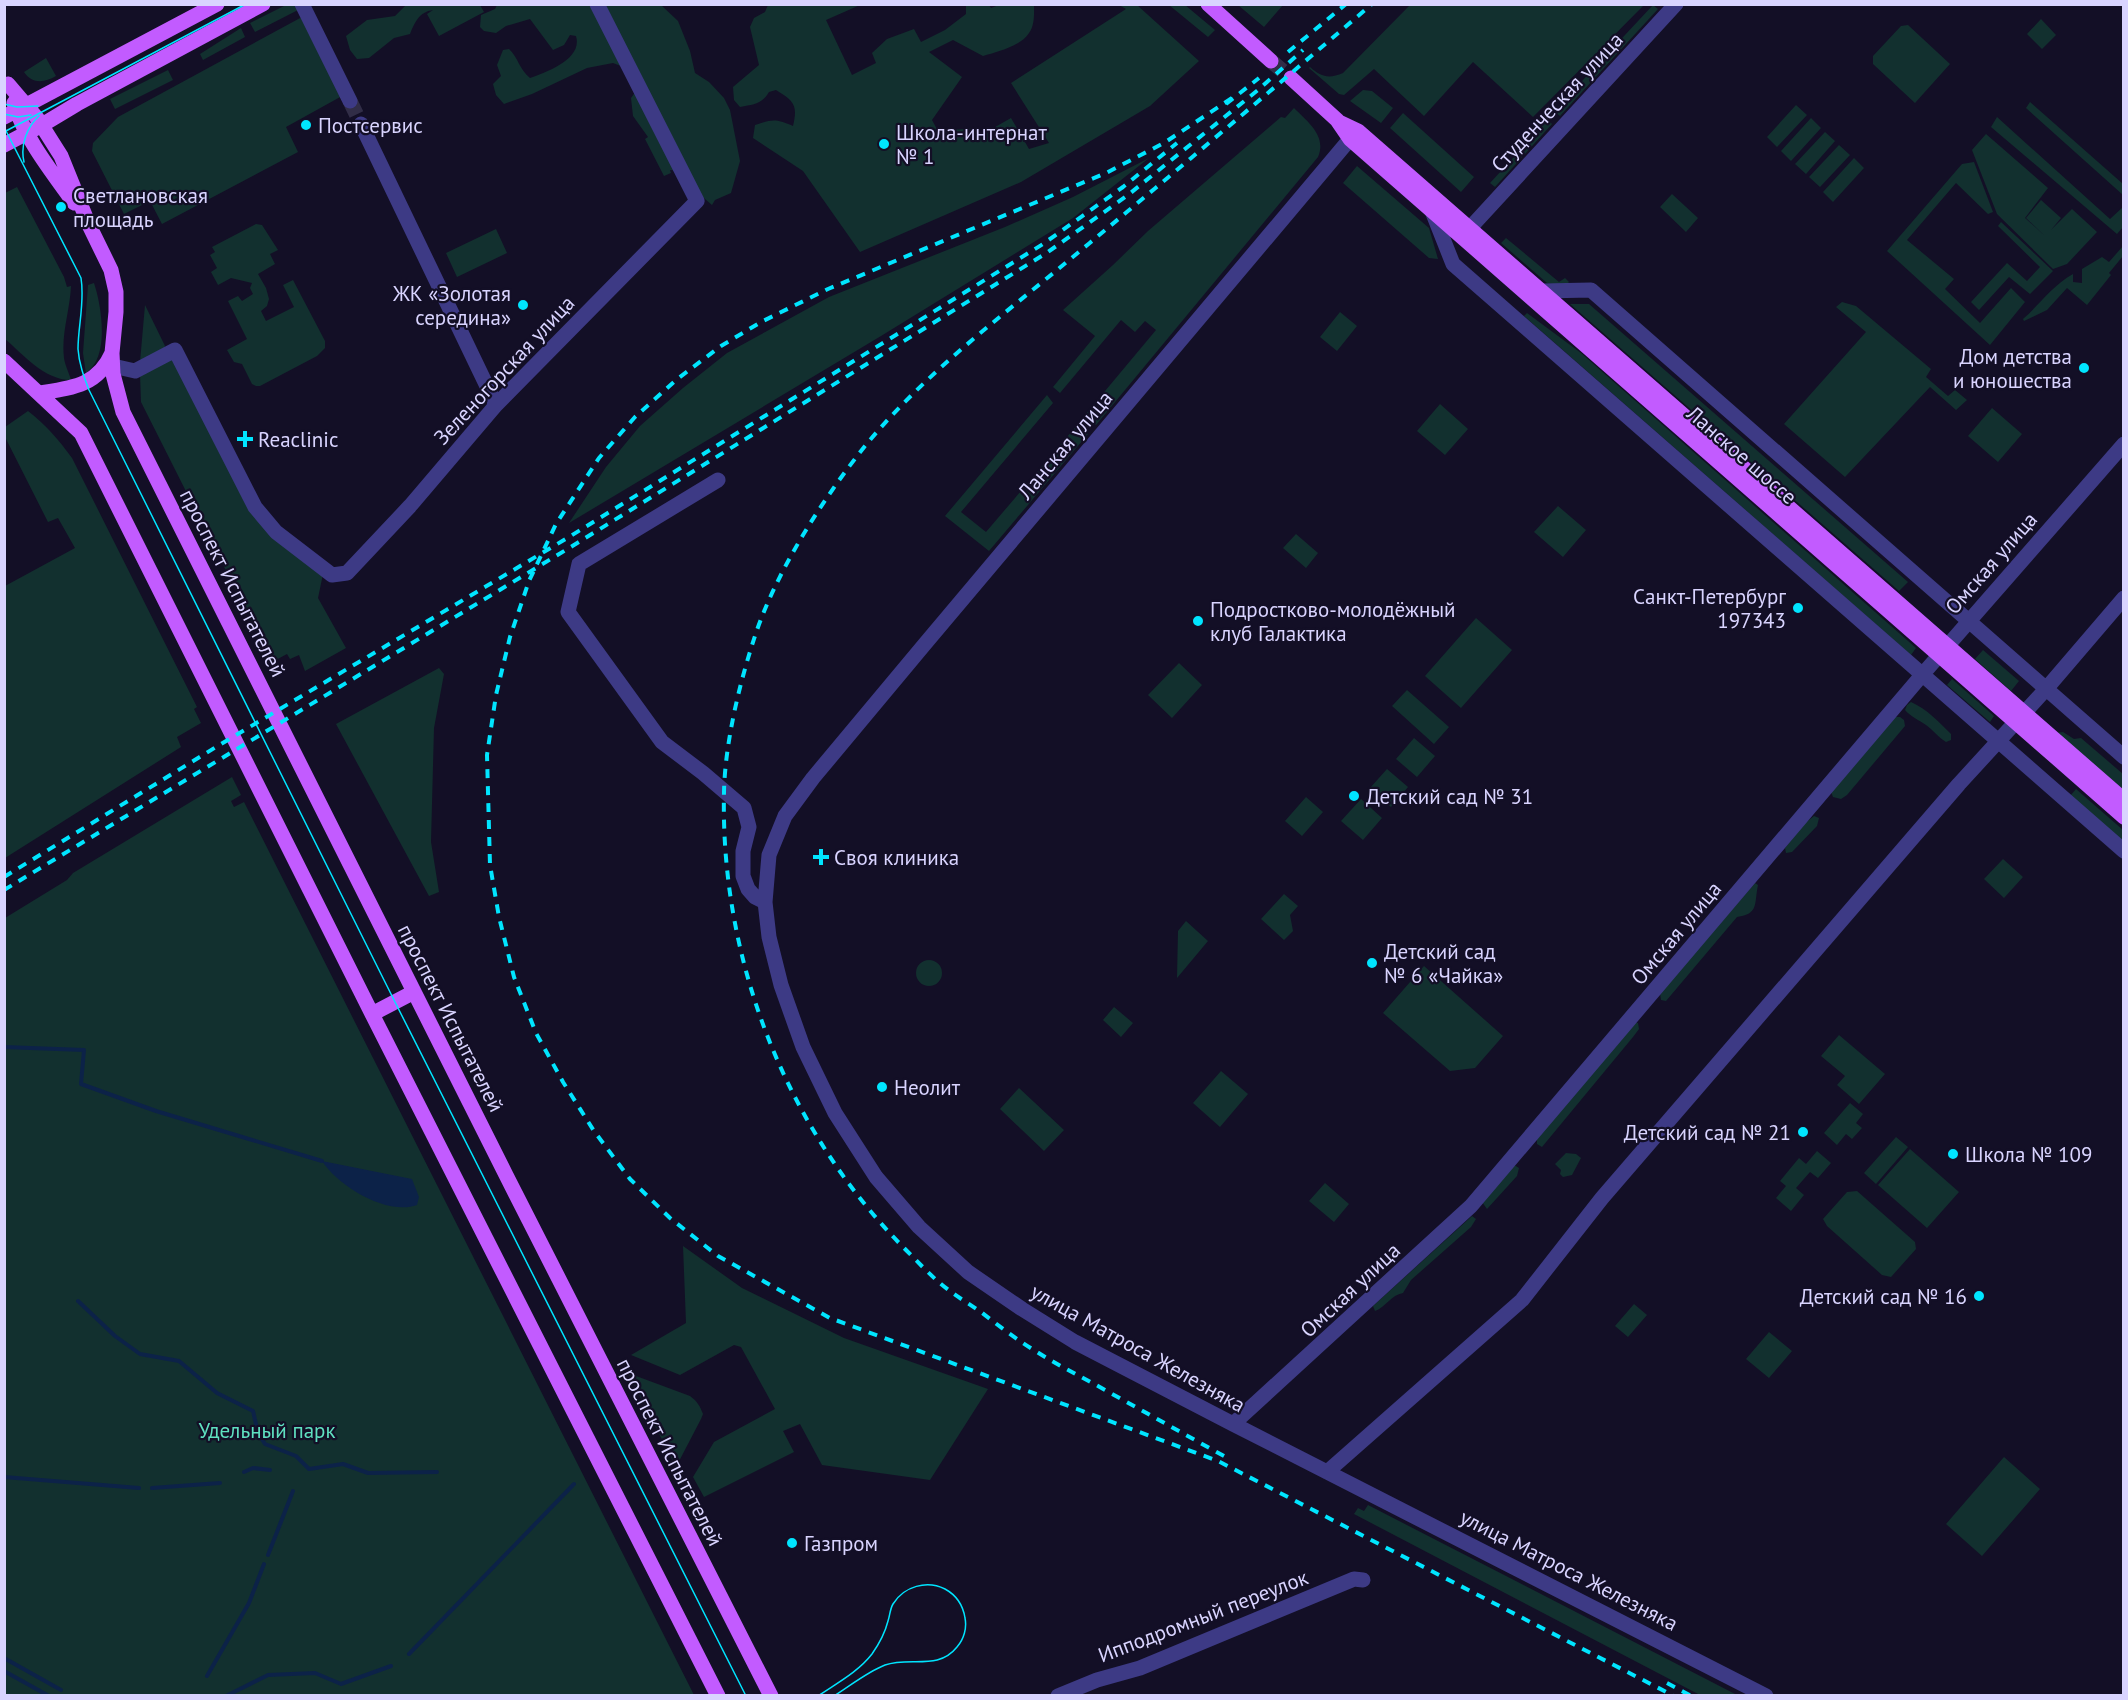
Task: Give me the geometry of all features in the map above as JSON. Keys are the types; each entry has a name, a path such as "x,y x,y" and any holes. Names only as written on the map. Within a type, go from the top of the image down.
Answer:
{"main road":[{"path":"16,111 217,4"},
{"path":"4,145 263,4"},
{"path":"1208,4 1271,61"},
{"name":"Ланское шоссе","path":"1291,78 1337,120 1350,139 1432,211 1943,650"},
{"path":"6,80 16,111 28,133 46,164 89,225"},
{"path":"16,111 42,125 61,156 89,225 111,270 116,292 112,359 86,383 39,393"},
{"name":"Ланское шоссе","path":"1337,120 1358,131 1542,291 2020,718 2124,817"},
{"name":"проспект Испытателей","path":"112,359 123,412 771,1695"},
{"path":"4,362 81,433 372,1014 718,1695"},
{"name":"Ланское шоссе","path":"2020,718 2124,800"},
{"path":"372,1014 414,992"}],"street":[{"path":"302,4 350,101"},
{"name":"Зеленогорская улица","path":"112,359 135,371 175,350 255,507 276,532 332,575 347,573 410,506 496,405 698,201 597,4"},
{"name":"Студенческая улица","path":"1470,228 1676,4"},
{"path":"361,123 496,405"},
{"name":"Ланская улица","path":"813,778 1350,139"},
{"path":"1432,211 1453,264 2124,851"},
{"path":"1542,291 1591,290 2124,757"},
{"name":"Омская улица","path":"1233,1424 1471,1206 1943,650 2124,444"},
{"path":"718,480 579,564 568,612 662,742 744,808 749,826 743,851 743,876 748,890 765,902"},
{"path":"1327,1472 1522,1300 1602,1198 2124,598"},
{"name":"улица Матроса Железняка","path":"813,778 785,816 769,855 765,902 769,937 781,985 803,1047 835,1113 876,1177 919,1227 968,1272 1061,1334 1766,1695"},
{"path":"743,851 754,861 768,865"},
{"name":"Ипподромный переулок","path":"1058,1695 1140,1668 1354,1579 1363,1580"}],"green space":[{"path":"286,5 295,5 298,10 255,32 250,23"},
{"path":"406,5 480,5 484,12 439,36 427,14 433,10 428,11 418,18 410,34 394,38 369,58 357,59 350,50 346,36 367,20 395,16"},
{"path":"497,5 661,5 678,21 690,51 695,73 709,82 724,98 730,110 740,161 731,193 715,200 712,205 698,193 689,172 670,170 671,173 664,176 645,139 648,137 633,116 631,98 641,84 634,71 613,63 587,68 532,94 504,104 496,95 493,84 501,76 497,65 503,50 509,49 530,78 569,58 577,44 576,36 570,35 564,45 553,50 530,19 506,26 496,33 484,31 480,27 481,15 495,9"},
{"path":"768,5 860,5 826,20 852,75 876,63 872,53 887,39 914,29 921,42 945,30 966,14 966,5 989,5 991,8 999,5 1034,5 1031,30 1020,42 1008,48 983,56 953,40 929,52 962,77 932,120 938,131 978,128 981,135 1011,118 1029,149 1049,143 1011,83 1126,9 1119,5 1137,5 1199,61 1150,106 1021,182 860,252 803,171 753,138 755,125 761,123 774,121 793,126 795,108 791,101 776,90 769,92 760,102 753,104 740,107 734,100 733,87 759,65 750,27 754,18 765,12"},
{"path":"1169,5 1185,5 1215,30 1208,37"},
{"path":"1238,5 1283,5 1264,27"},
{"path":"1410,5 1644,5 1533,117 1473,62 1424,116 1374,69 1344,95 1339,94 1309,68 1325,76 1343,73"},
{"path":"1653,5 1658,9 1560,116 1554,111"},
{"path":"302,17 342,96 286,127 298,152 162,224 150,201 124,214 92,151 93,143 118,117"},
{"path":"2041,19 2056,35 2042,49 2027,34"},
{"path":"1908,25 1950,64 1915,103 1873,64 1873,56 1901,26"},
{"path":"241,28 245,37 203,60 200,54"},
{"path":"46,58 56,76 38,81 27,76 24,72"},
{"path":"168,70 173,80 115,109 110,99"},
{"path":"1363,90 1372,91 1393,108 1381,123 1350,101"},
{"path":"2030,102 2123,184 2123,195 2026,108"},
{"path":"1796,105 1807,115 1777,147 1767,137"},
{"path":"1294,108 1318,136 1320,149 1318,157 1096,425 1085,415 1156,330 1145,321 1135,332 1121,320 1060,393 1053,387 1095,336 1063,310 1148,231 1281,117 1285,118"},
{"path":"1403,113 1474,177 1461,192 1390,128"},
{"path":"1997,117 2110,219 2123,207 2123,227 2117,234 1991,127"},
{"path":"1811,118 1821,128 1791,161 1781,151"},
{"path":"1548,120 1552,124 1495,187 1490,183"},
{"path":"1825,132 1835,141 1806,174 1795,164"},
{"path":"1986,134 2048,188 2025,218 2045,236 2026,218 2041,200 2061,218 2051,230 2072,209 2097,232 2067,264 2053,269 1997,214 1972,150"},
{"path":"1839,145 1850,155 1820,187 1809,177"},
{"path":"1149,158 1073,218 569,523 606,467 640,426 727,353 829,297 1005,227 1073,197"},
{"path":"1854,158 1864,168 1833,202 1823,192"},
{"path":"1974,162 1993,212 1988,214 1956,183 1907,240 1954,279 1945,289 1980,323 2011,288 2025,302 1990,345 1887,251 1962,164"},
{"path":"1357,166 1429,228 1438,259 1429,258 1343,183"},
{"path":"17,187 67,287 71,286 63,349 71,380 61,379 43,371 5,339 5,193"},
{"path":"1672,194 1698,218 1686,232 1660,207"},
{"path":"2001,222 2053,271 2030,294 2009,277 1979,310 1971,302 2007,263 2027,281 2040,267 1998,226"},
{"path":"256,224 262,225 278,250 270,254 275,264 258,274 269,299 267,306 261,311 266,321 294,307 283,285 293,280 325,341 325,348 317,356 260,386 252,384 242,364 234,362 227,350 247,339 228,301 238,296 242,301 253,294 250,288 252,283 231,278 218,285 211,272 217,268 210,255 215,252 212,247"},
{"path":"496,229 507,253 457,277 446,253"},
{"path":"1506,238 1559,282 1565,278 1569,282 1565,286 1547,283 1501,243"},
{"path":"2123,246 2123,256 2087,305 2067,288 2047,310 2024,321 2023,319 2052,290 2066,279 2073,274 2073,282 2082,283 2082,269 2102,257 2109,262"},
{"path":"94,283 101,312 102,334 99,355 86,374 83,353 88,285"},
{"path":"1842,302 1856,306 1931,369 1926,377 1948,396 1955,390 1967,400 1956,410 1930,387 1845,477 1784,424 1866,332 1836,307"},
{"path":"1570,304 1589,304 1908,582 1899,591"},
{"path":"145,305 165,346 164,349 140,362"},
{"path":"1340,312 1357,326 1337,351 1320,337"},
{"path":"1527,313 1581,353 1916,648 1911,655 1524,316"},
{"path":"172,357 249,510 323,574 318,598 346,648 305,671 299,655 290,659 287,654 272,662 141,402 140,374"},
{"path":"1047,395 1053,403 961,512 986,532 1078,424 1088,434 989,551 945,516"},
{"path":"1440,404 1468,429 1445,455 1417,431"},
{"path":"1992,408 2022,434 1998,462 1968,436"},
{"path":"28,411 52,433 72,458 197,707 194,709 201,723 177,737 181,747 5,858 5,586 75,548 58,518 48,522 5,437 5,427"},
{"path":"1558,506 1586,530 1563,557 1534,532"},
{"path":"1296,534 1318,553 1306,568 1283,548"},
{"path":"1476,618 1512,650 1461,708 1425,676"},
{"path":"1983,650 2019,681 2011,691 1975,659"},
{"path":"1179,663 1202,685 1172,718 1148,695"},
{"path":"439,668 444,674 434,728 431,842 439,892 429,896 336,724"},
{"path":"1952,679 1994,716 1990,722 1947,685"},
{"path":"1407,690 1449,727 1434,744 1392,706"},
{"path":"1911,702 1937,720 1951,734 1951,740 1946,742 1926,725 1912,717 1905,710"},
{"path":"1895,717 1904,720 1905,726 1847,795 1841,799 1833,797 1831,792"},
{"path":"2063,732 2074,739 2081,738 2123,774 2123,792 2055,733"},
{"path":"1414,738 1435,756 1417,777 1396,759"},
{"path":"1387,769 1408,787 1391,807 1370,788"},
{"name":"Удельный парк","path":"232,777 241,795 231,801 234,807 244,802 694,1695 5,1695 5,918 67,880 73,873"},
{"path":"2076,789 2123,830 2123,842 2070,796"},
{"path":"1306,797 1323,812 1302,836 1285,821"},
{"path":"1361,799 1382,818 1363,840 1341,821"},
{"path":"1814,816 1819,818 1817,826 1792,852 1786,853 1785,848 1805,823"},
{"path":"2003,859 2023,877 2004,898 1984,879"},
{"path":"1755,883 1758,885 1752,911 1737,917 1666,1001 1661,1000 1660,993"},
{"path":"1284,894 1298,906 1290,915 1293,931 1284,940 1261,919"},
{"path":"1186,921 1208,941 1177,978 1178,931"},
{"path":"929,960 938,964 942,973 938,982 929,986 920,982 916,973 920,964"},
{"path":"1424,966 1503,1036 1475,1068 1450,1071 1383,1013"},
{"path":"1114,1007 1133,1023 1121,1037 1103,1020"},
{"path":"1634,1022 1638,1023 1639,1029 1633,1037 1542,1147 1537,1144 1537,1139"},
{"path":"1839,1035 1885,1074 1859,1104 1837,1085 1845,1076 1821,1056"},
{"path":"1221,1071 1248,1094 1220,1127 1193,1103"},
{"path":"1019,1088 1064,1130 1044,1151 1000,1109"},
{"path":"1850,1103 1863,1114 1856,1123 1862,1128 1852,1139 1846,1134 1837,1145 1824,1133"},
{"path":"1896,1137 1908,1147 1876,1184 1864,1173"},
{"path":"1910,1149 1959,1192 1927,1228 1878,1185"},
{"path":"1817,1151 1831,1163 1818,1178 1810,1172 1796,1188 1804,1195 1791,1211 1776,1198 1786,1186 1780,1181 1799,1158 1806,1164"},
{"path":"1566,1153 1576,1154 1581,1158 1572,1175 1563,1177 1560,1174 1561,1170 1555,1164"},
{"path":"1514,1165 1519,1168 1517,1176 1487,1209 1482,1202"},
{"path":"1325,1183 1349,1204 1334,1222 1309,1201"},
{"path":"1857,1191 1915,1242 1916,1249 1891,1277 1882,1275 1827,1226 1823,1219 1847,1192"},
{"path":"1472,1216 1476,1219 1471,1227 1411,1280 1403,1293 1395,1296 1375,1311 1373,1306"},
{"path":"683,1246 742,1288 844,1338 988,1389 930,1480 822,1465 800,1424 783,1431 794,1452 704,1497 693,1477 714,1442 775,1409 741,1347 734,1345 680,1375 631,1355 686,1323"},
{"path":"1634,1304 1647,1315 1628,1337 1615,1326"},
{"path":"1769,1332 1792,1351 1769,1378 1746,1359"},
{"path":"628,1373 690,1396 701,1409 703,1414 701,1419 676,1467"},
{"path":"2004,1457 2040,1489 1982,1556 1946,1524"},
{"path":"1368,1505 1737,1695 1700,1695 1354,1514 1358,1508 1364,1511"}],"water":[{"path":"322,1161 412,1179 419,1197 417,1205 405,1207 378,1203 339,1180"}],"waterway":[{"path":"4,1047 84,1050 81,1084 156,1111 322,1161"},
{"path":"78,1301 115,1336 140,1354 179,1361 217,1393 253,1411 258,1433 265,1444 296,1456 309,1469 343,1464 368,1473 437,1472"},
{"path":"244,1472 253,1468 270,1470"},
{"path":"4,1477 139,1488"},
{"path":"152,1488 220,1483"},
{"path":"409,1654 574,1484"},
{"path":"268,1555 293,1491"},
{"path":"207,1676 249,1603 264,1564"},
{"path":"4,1658 61,1690"},
{"path":"226,1696 268,1675 315,1673 341,1684 391,1666"},
{"path":"4,1671 49,1696"}],"tunnel":[{"path":"1271,61 1291,78"},
{"path":"350,101 361,124"}],"tram line":[{"path":"4,132 246,4"},
{"path":"4,104 17,107 38,106"},
{"path":"4,114 18,117 31,115"},
{"path":"24,162 23,149 26,137 31,125 39,116"},
{"path":"4,127 81,278 78,349 89,390 746,1696"},
{"path":"818,1696 854,1672 872,1654 887,1625 892,1606 903,1593 916,1586 931,1585 945,1589 956,1597 966,1622 963,1637 949,1654 932,1661 885,1665 865,1675 834,1696"}],"railway":[{"path":"1288,52 1346,4"},
{"path":"1224,1456 1015,1338 937,1280 906,1250 864,1203 827,1152 795,1097 769,1040 748,980 734,918 726,855 725,774 738,695 763,614 801,538 832,490 865,446 888,419 965,346 1149,194 1372,4"},
{"path":"4,890 574,545 1048,252 1128,195 1258,90 1303,50"},
{"path":"1226,104 1259,78"},
{"path":"1232,98 1164,143 1106,173 828,289 761,322 721,346 676,380 635,417 599,458 556,524 529,581 510,637 496,695 487,755 490,865 499,917 514,977 536,1033 594,1131 630,1179 670,1218 718,1256 830,1318 1218,1461 1674,1696"},
{"path":"4,877 216,747 569,537 1043,244 1123,187 1177,143"},
{"path":"1667,1683 1691,1696"}],"place":[{"name":"Постсервис","path":"306,125"},
{"name":"Школа-интернат № 1","path":"884,144"},
{"name":"Светлановская площадь","path":"61,207"},
{"name":"ЖК «Золотая середина»","path":"523,305"},
{"name":"Дом детства и юношества","path":"2084,368"},
{"name":"Reaclinic","path":"245,439"},
{"name":"Санкт-Петербург 197343","path":"1798,608"},
{"name":"Подростково-молодёжный клуб Галактика","path":"1198,621"},
{"name":"Детский сад № 31","path":"1354,796"},
{"name":"Своя клиника","path":"821,857"},
{"name":"Детский сад № 6 «Чайка»","path":"1372,963"},
{"name":"Неолит","path":"882,1087"},
{"name":"Детский сад № 21","path":"1803,1132"},
{"name":"Школа № 109","path":"1953,1154"},
{"name":"Детский сад № 16","path":"1979,1296"},
{"name":"Газпром","path":"792,1543"}]}
